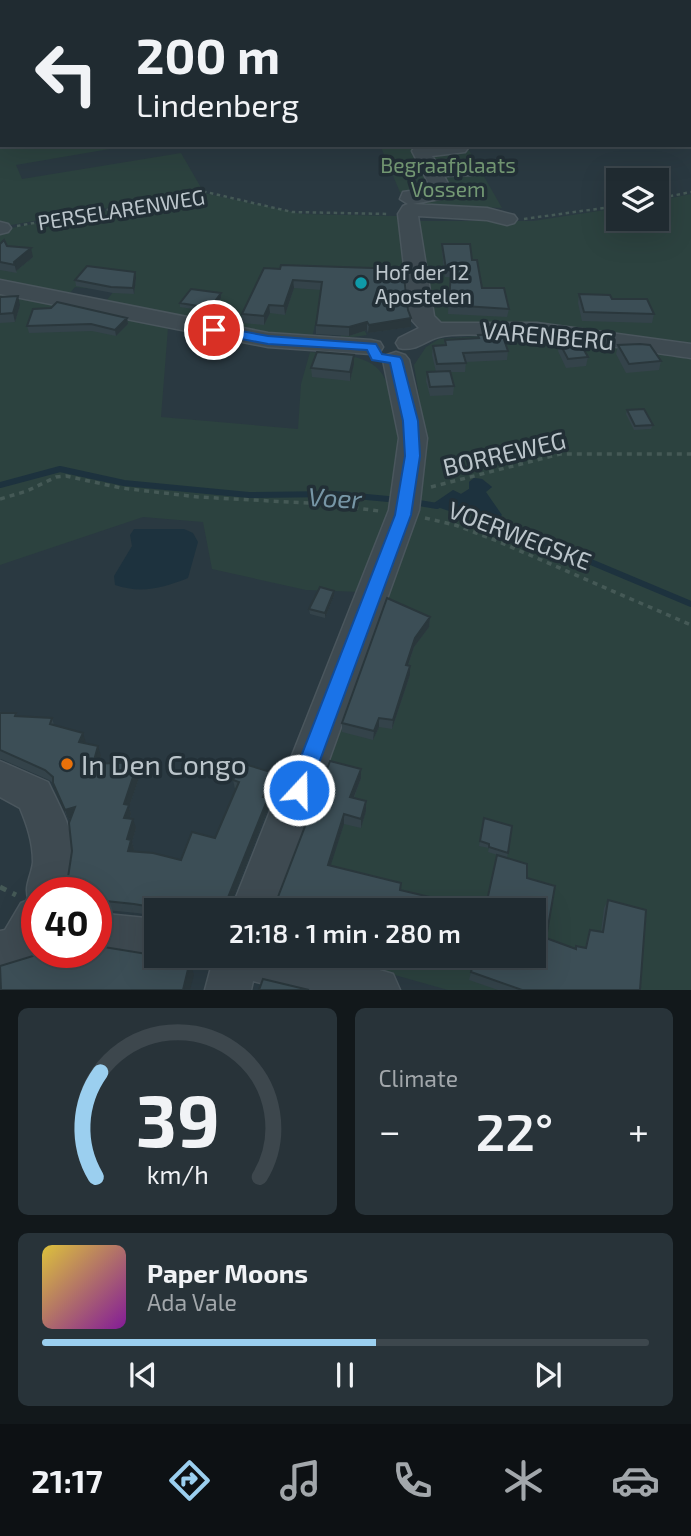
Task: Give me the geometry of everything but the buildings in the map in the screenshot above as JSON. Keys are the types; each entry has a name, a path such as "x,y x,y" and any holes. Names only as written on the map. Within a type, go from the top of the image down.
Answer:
{"street":[{"path":"415,148 459,148"},
{"path":"415,148 446,197 410,196 409,212 422,318 435,330"},
{"path":"432,171 472,169"},
{"path":"409,212 487,214 508,219"},
{"path":"0,287 268,340 371,347 377,357 402,351 413,438 406,502 258,898"},
{"name":"VARENBERG","path":"402,351 435,330 469,327 537,330 691,351"},
{"path":"0,778 34,795 53,842 54,865 51,877"},
{"path":"112,937 144,940"},
{"path":"228,990 234,968"},
{"path":"291,968 377,990"}],"path":[{"name":"PERSELARENWEG","path":"1,228 206,192 292,212 409,212"},
{"path":"669,196 691,192"},
{"path":"508,219 539,218 606,208"},
{"name":"BORREWEG","path":"406,502 435,486 560,454 691,454"},
{"name":"VOERWEGSKE","path":"0,499 27,491 56,477 66,476 121,488 198,497 325,504 406,502 691,625"}],"green space":[{"path":"0,147 121,147 16,165 22,179 181,153 203,191 0,227"},
{"name":"Begraafplaats Vossem","path":"381,147 467,147 502,208 405,204"},
{"path":"204,193 302,214 397,216 403,220 410,315 361,324 367,335 340,339 343,320 321,298 312,338 262,332 106,301 114,291 75,287 70,293 0,280 0,230"},
{"path":"691,194 691,346 533,325 444,324 430,318 417,221 533,221 606,210 606,231 669,231 669,198"},
{"path":"0,293 168,328 161,417 298,429 301,384 310,352 352,356 363,359 379,370 387,385 397,427 424,427 414,365 426,347 439,339 493,335 541,337 691,358 691,990 448,990 370,968 546,968 546,898 275,898 389,593 306,590 212,569 203,522 143,517 0,565","holes":["474,478 482,479 492,487 485,491 498,519 475,509 464,510 461,515 457,512 453,490 461,494 469,489 469,482"]}],"water":[{"path":"474,478 482,479 492,487 486,492 502,515 498,520 475,509 464,510 461,515 431,505 453,490 461,494 469,489 469,482"},
{"path":"134,529 184,529 193,533 198,542 188,578 152,589 115,585 114,576 132,546 130,535"}],"waterway":[{"name":"Voer","path":"0,485 60,469 124,483 249,495 334,494 399,500"},
{"name":"Voer","path":"413,502 437,506"},
{"name":"Voer","path":"493,514 505,526 691,604"}],"place":[{"name":"Hof der 12 Apostelen","path":"361,283"},
{"name":"In Den Congo","path":"67,764"}],"route":[{"path":"214,330 268,340 371,347 377,357 396,360 411,421 413,456 403,515 299,790"}]}
